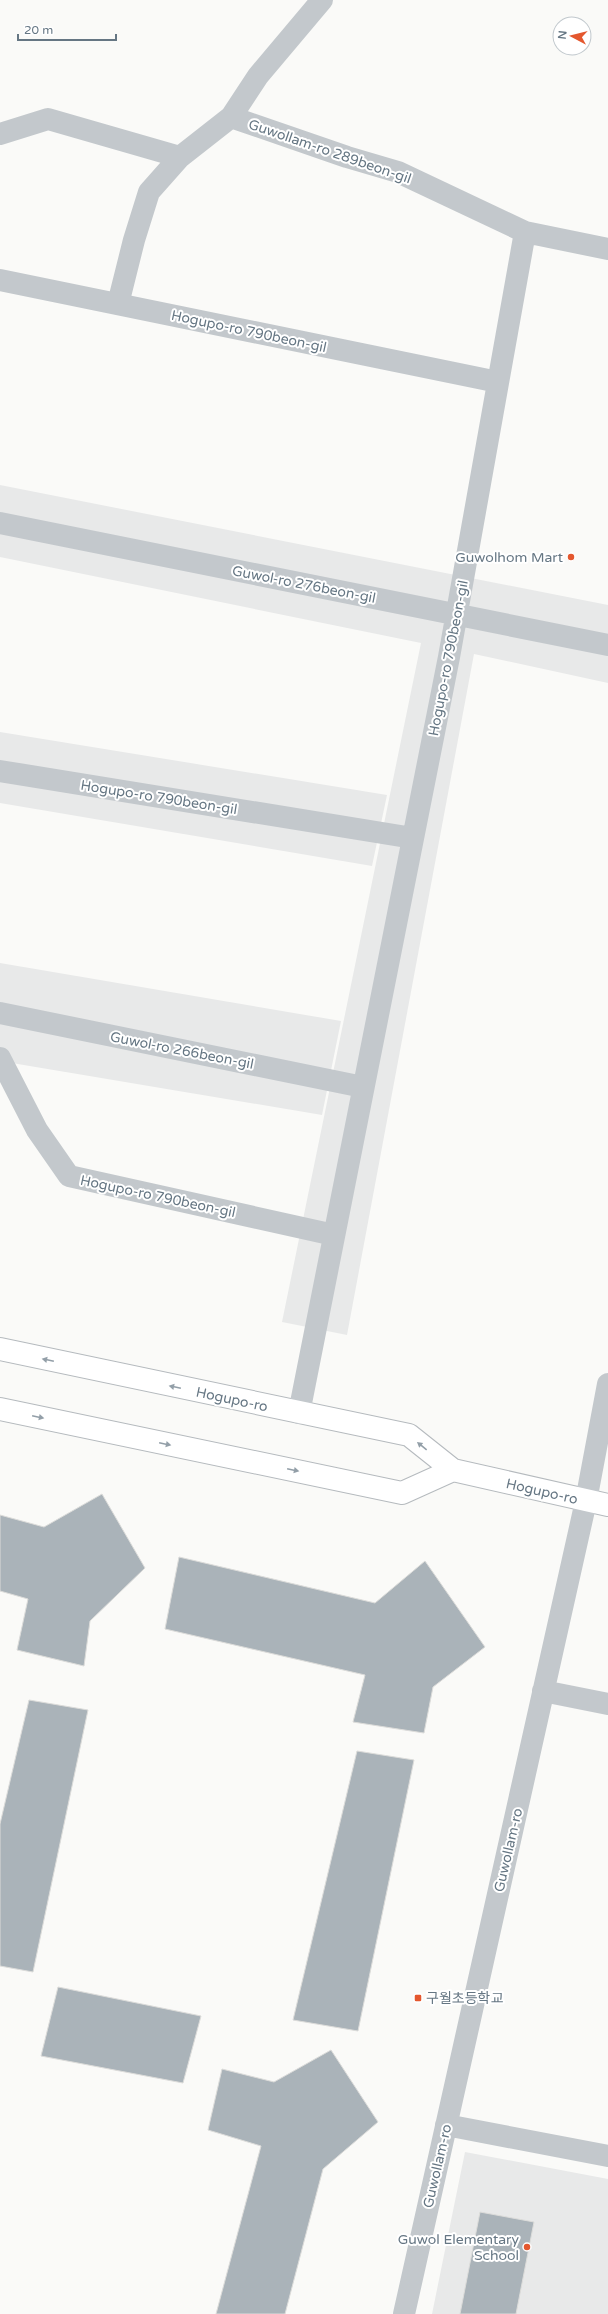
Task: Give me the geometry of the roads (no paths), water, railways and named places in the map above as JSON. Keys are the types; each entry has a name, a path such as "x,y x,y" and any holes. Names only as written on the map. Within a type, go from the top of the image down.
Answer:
{"main road":[{"name":"Hogupo-ro","path":"0,1350 409,1435 453,1470 608,1505"},
{"path":"0,1409 402,1493 453,1470"}],"street":[{"path":"118,304 134,240 149,192 180,157 230,118 258,76 322,0"},
{"name":"Guwollam-ro 289beon-gil","path":"230,118 347,157 398,172 525,232 608,249"},
{"path":"0,134 48,119 180,157"},
{"name":"Hogupo-ro 790beon-gil","path":"298,1413 413,838 456,614 525,232"},
{"name":"Hogupo-ro 790beon-gil","path":"0,280 498,382"},
{"name":"Guwol-ro 276beon-gil","path":"0,523 608,645"},
{"name":"Hogupo-ro 790beon-gil","path":"0,771 413,838"},
{"name":"Guwol-ro 266beon-gil","path":"0,1014 363,1087"},
{"name":"Hogupo-ro 790beon-gil","path":"0,1058 37,1130 69,1176 334,1234"},
{"name":"Guwollam-ro","path":"404,2314 586,1501 608,1384"},
{"path":"543,1691 608,1704"},
{"path":"446,2125 608,2156"}],"place":[{"name":"Guwolhom Mart","path":"571,557"},
{"name":"구월초등학교","path":"418,1998"},
{"name":"Guwol Elementary School","path":"527,2247"}]}
